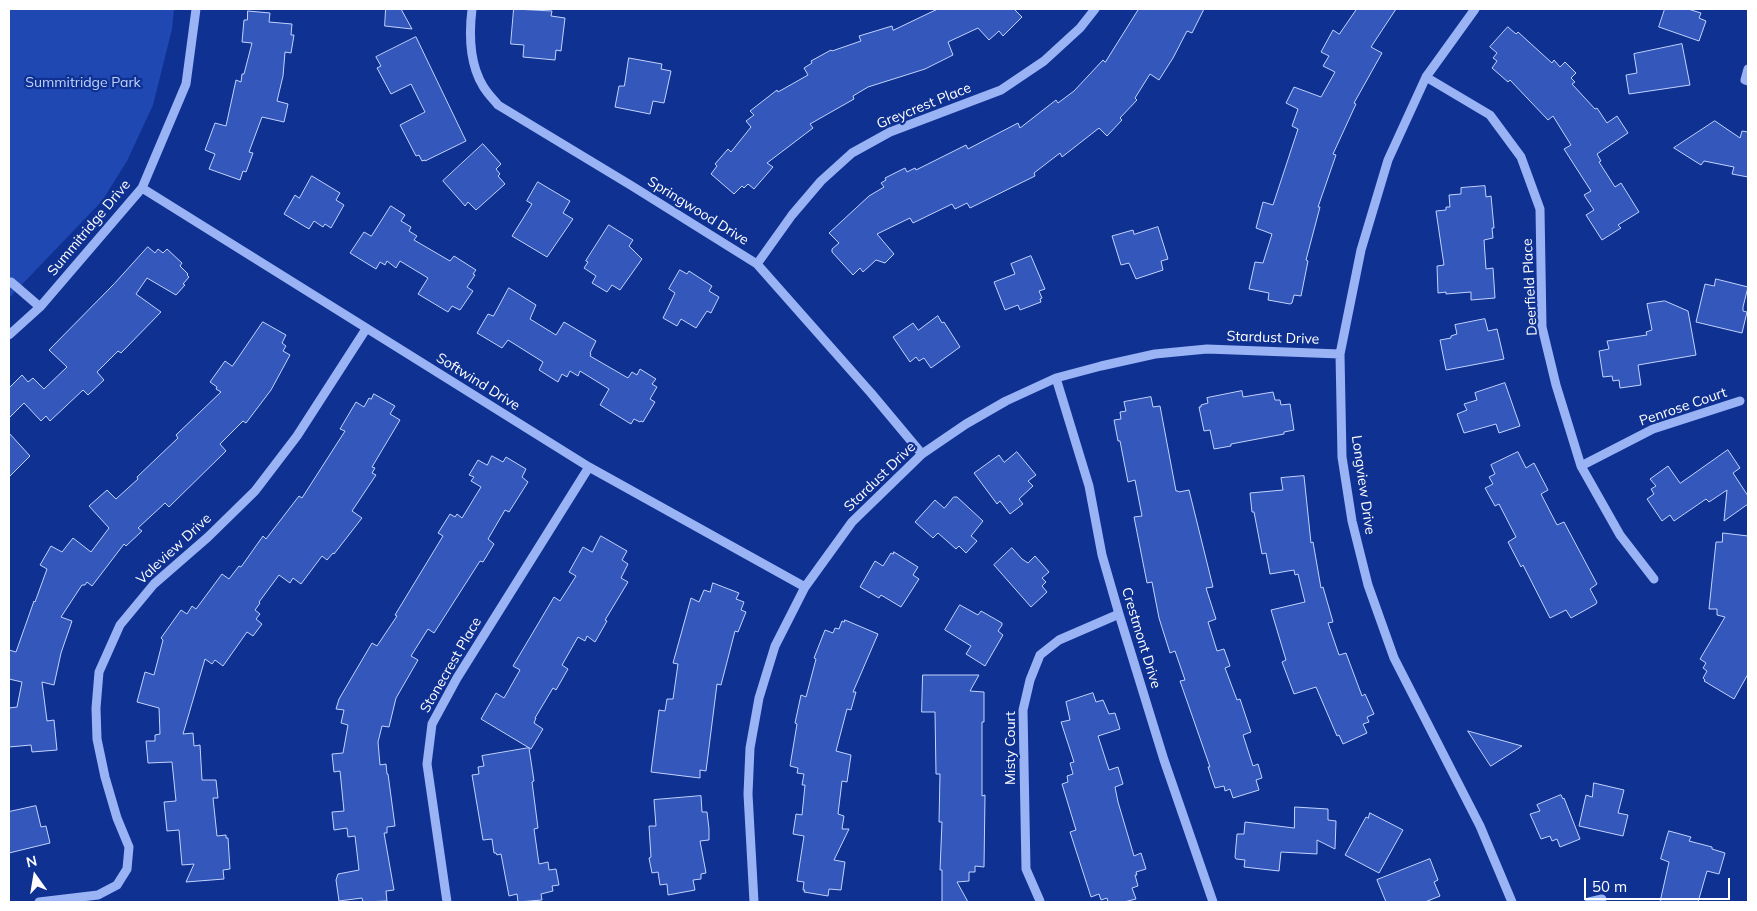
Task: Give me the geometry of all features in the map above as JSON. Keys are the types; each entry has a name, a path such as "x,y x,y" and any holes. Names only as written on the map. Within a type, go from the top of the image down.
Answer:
{"street":[{"name":"Summitridge Drive","path":"9,335 40,307 142,188 186,84 196,9"},
{"name":"Springwood Drive","path":"472,9 470,33 474,62 482,86 498,105 757,264 922,454"},
{"name":"Greycrest Place","path":"757,264 792,215 821,180 852,153 890,132 1001,90 1044,62 1080,28 1095,9"},
{"name":"Longview Drive","path":"1476,9 1426,77 1388,160 1361,250 1340,354 1342,456 1352,521 1368,586 1394,658 1480,826 1512,902"},
{"path":"1748,69 1745,80 1748,81"},
{"name":"Deerfield Place","path":"1426,77 1490,115 1521,157 1540,209 1542,326 1556,385 1582,466 1620,535 1654,579"},
{"name":"Softwind Drive","path":"142,188 589,467 806,587"},
{"path":"9,282 40,307"},
{"name":"Valeview Drive","path":"39,902 98,895 117,885 127,870 129,847 105,777 97,739 96,708 99,672 120,625 154,584 208,537 255,491 297,436 366,329"},
{"name":"Stardust Drive","path":"754,902 748,794 750,748 759,698 775,646 806,587 852,522 922,454 966,424 1006,401 1056,378 1155,354 1207,349 1340,354"},
{"name":"Crestmont Drive","path":"1056,378 1089,486 1102,555 1119,614 1164,760 1213,902"},
{"name":"Penrose Court","path":"1582,466 1652,430 1740,401"},
{"name":"Stonecrest Place","path":"447,902 427,764 432,724 457,678 589,467"},
{"name":"Misty Court","path":"1040,901 1026,869 1024,710 1030,680 1040,655 1059,640 1119,614"},
{"path":"1589,902 1602,899"}],"green space":[{"name":"Summitridge Park","path":"9,9 174,9 172,29 153,105 127,161 102,201 9,298"}],"building":[{"path":"386,9 401,9 412,29 385,26"},
{"path":"514,9 552,11 551,16 565,18 561,51 556,50 555,60 523,57 524,45 511,44"},
{"path":"938,9 1014,9 1022,17 1003,36 999,31 989,40 978,28 948,42 953,55 925,69 868,87 853,96 854,99 810,124 813,128 767,163 773,167 754,189 748,184 744,188 742,186 734,194 711,174 717,166 715,164 728,149 731,152 751,127 746,121 754,115 750,111 777,90 778,92 808,75 804,68 812,63 811,61 831,50 861,41 859,36 892,26 893,30"},
{"path":"1139,9 1204,9 1192,33 1187,31 1159,80 1150,74 1135,98 1137,100 1120,118 1122,120 1107,136 1099,128 1062,157 1060,153 1034,173 1035,176 970,208 967,203 955,209 952,204 913,223 910,218 877,234 894,254 885,263 876,260 863,272 860,268 853,275 832,252 832,249 839,243 829,233 869,196 884,187 881,183 886,180 885,178 905,168 907,172 915,168 916,170 966,145 968,149 1018,123 1020,128 1056,100 1058,103 1074,91 1103,60 1105,62"},
{"path":"1357,9 1396,9 1371,47 1382,53 1354,103 1356,104 1333,154 1336,155 1318,207 1320,207 1306,260 1308,261 1301,296 1294,295 1290,304 1268,300 1269,293 1249,289 1255,262 1263,263 1272,234 1256,228 1263,202 1273,205 1298,129 1292,126 1298,109 1286,103 1294,87 1321,97 1335,72 1323,66 1329,56 1321,52 1333,30 1339,34"},
{"path":"1665,9 1688,9 1701,13 1699,18 1706,21 1699,41 1659,27"},
{"path":"248,11 270,13 269,22 292,24 291,35 294,35 291,53 285,52 283,76 277,101 288,104 284,122 262,117 249,152 253,153 246,172 243,171 240,180 209,169 215,154 205,150 215,123 226,126 236,80 241,82 242,74 244,74 252,43 242,42 244,20 247,20"},
{"path":"1508,27 1516,34 1518,32 1552,63 1554,60 1560,67 1565,62 1576,73 1571,78 1575,82 1572,84 1595,109 1597,108 1607,123 1617,116 1628,133 1597,154 1601,161 1599,162 1615,187 1621,183 1639,212 1618,225 1621,228 1602,240 1586,215 1594,210 1584,195 1591,191 1564,149 1571,145 1553,116 1548,120 1510,80 1508,82 1492,68 1497,61 1493,58 1497,53 1490,47"},
{"path":"416,37 466,141 425,161 422,161 419,155 416,156 400,125 425,112 411,84 391,94 377,68 381,66 376,57"},
{"path":"1682,44 1690,85 1629,94 1626,75 1637,73 1634,54"},
{"path":"629,58 662,64 661,69 671,71 664,103 653,101 650,114 615,107 619,86 624,86"},
{"path":"1715,121 1740,138 1742,131 1748,132 1748,177 1732,174 1734,167 1704,161 1701,165 1674,148"},
{"path":"483,144 501,164 496,169 500,174 498,176 505,184 476,210 468,202 465,206 443,181"},
{"path":"312,176 340,193 336,200 344,205 331,228 325,224 323,227 314,221 309,229 284,214 295,195 299,198"},
{"path":"538,182 570,201 563,213 573,219 547,257 512,236 532,204 527,201"},
{"path":"1485,186 1486,197 1491,196 1494,228 1492,228 1493,238 1484,240 1486,269 1493,268 1495,298 1471,300 1471,292 1438,293 1437,266 1444,265 1436,211 1446,210 1446,207 1450,207 1449,195 1461,194 1461,188"},
{"path":"391,206 405,215 401,221 411,227 409,231 417,236 414,240 450,261 454,256 476,270 467,287 473,291 460,310 452,306 448,312 418,294 428,278 400,261 396,268 387,261 385,265 380,262 376,269 350,253 364,232 371,236"},
{"path":"609,225 633,240 629,246 642,259 620,290 612,285 607,292 592,283 596,276 584,268 588,262 586,261"},
{"path":"1158,227 1168,259 1161,261 1163,270 1136,279 1129,263 1121,265 1112,236 1133,230 1134,234"},
{"path":"148,247 155,253 158,249 163,253 167,249 182,263 180,266 189,277 183,284 185,285 176,295 147,278 136,294 161,312 121,353 118,351 97,372 104,380 88,395 83,390 50,421 46,416 41,421 24,403 9,418 9,388 22,375 28,382 33,378 44,389 67,367 49,350"},
{"path":"1031,256 1045,289 1039,291 1042,298 1040,299 1041,302 1020,310 1018,305 1005,310 994,282 1015,274 1011,264"},
{"path":"680,270 687,274 689,271 712,286 709,291 719,297 711,313 707,311 696,328 681,319 677,326 663,318 675,293 669,289"},
{"path":"1716,279 1748,287 1743,307 1743,311 1747,312 1742,333 1696,322 1705,284 1714,286"},
{"path":"509,288 536,305 530,319 556,335 564,322 596,341 590,356 628,378 632,372 637,375 640,369 656,379 652,384 657,387 650,399 655,402 643,422 634,419 631,424 600,405 609,389 580,371 578,376 570,371 567,377 562,374 558,382 539,370 543,362 508,340 502,348 477,333 488,314 493,316"},
{"path":"1665,301 1688,311 1696,355 1638,365 1641,385 1620,388 1619,380 1613,381 1612,376 1603,377 1599,351 1609,349 1607,341 1647,335 1646,332 1652,330 1647,304"},
{"path":"938,316 960,347 931,368 924,358 919,361 916,357 910,362 893,337 913,323 918,330"},
{"path":"1485,319 1488,331 1497,329 1504,359 1446,370 1440,340 1451,338 1451,336 1457,334 1455,325"},
{"path":"263,322 286,335 282,343 286,346 283,351 290,355 271,390 246,423 243,421 220,444 226,451 169,507 165,503 138,528 142,531 126,546 124,544 92,586 87,582 85,585 82,585 61,617 72,621 61,653 54,685 42,682 47,721 54,720 57,750 32,752 31,745 9,747 9,708 17,707 22,682 9,679 9,650 16,652 47,569 40,565 51,546 62,552 73,538 91,552 109,528 89,506 107,490 116,499 178,438 176,435 221,392 210,382 225,361 232,366"},
{"path":"1505,383 1520,426 1499,433 1496,424 1464,433 1457,414 1467,410 1464,404 1477,400 1475,393"},
{"path":"1242,391 1243,397 1273,392 1275,400 1280,400 1281,405 1290,404 1294,430 1284,432 1284,434 1214,449 1210,430 1204,431 1199,407 1208,403 1207,398"},
{"path":"374,394 395,406 390,414 400,420 372,467 375,468 372,473 376,475 352,511 362,518 334,554 327,560 322,556 301,584 293,578 290,583 279,575 255,610 260,614 256,619 262,624 253,636 247,632 223,666 215,660 212,664 205,659 183,734 193,733 194,746 200,745 202,780 216,780 218,798 213,798 217,836 226,835 226,838 228,838 230,869 223,870 224,879 186,882 194,864 182,865 179,830 167,831 164,802 176,801 172,762 148,763 146,741 155,741 155,735 160,734 159,708 137,702 145,672 154,675 163,640 161,638 181,610 187,614 192,606 196,609 222,574 229,579 239,566 241,567 263,536 266,539 299,496 302,498 345,431 340,429 356,402 364,407 369,398 371,399"},
{"path":"1151,397 1153,407 1160,406 1176,491 1189,490 1213,587 1206,588 1216,619 1208,622 1217,651 1224,649 1230,666 1225,668 1237,700 1240,699 1251,732 1243,735 1253,766 1258,764 1262,778 1256,780 1259,790 1233,798 1230,789 1225,791 1224,786 1215,788 1208,767 1210,767 1180,681 1185,680 1175,651 1170,653 1159,618 1152,582 1147,583 1134,517 1142,516 1135,480 1128,482 1114,420 1121,419 1120,412 1126,411 1124,402"},
{"path":"9,433 30,456 9,477"},
{"path":"1728,450 1740,468 1733,473 1748,496 1748,504 1724,521 1727,490 1709,502 1706,499 1674,521 1670,515 1662,521 1647,499 1654,494 1651,489 1656,486 1650,479 1668,466 1680,483"},
{"path":"1017,452 1036,475 1028,481 1033,486 1019,499 1023,504 1010,514 1000,501 997,504 974,473 999,455 1004,462"},
{"path":"1518,452 1526,468 1534,463 1548,490 1541,494 1557,525 1564,522 1597,584 1590,589 1597,602 1596,604 1571,618 1566,610 1550,618 1523,565 1521,567 1508,542 1516,537 1499,504 1495,506 1485,488 1493,484 1489,477 1495,474 1491,465"},
{"path":"492,456 503,462 506,457 526,469 522,477 528,482 509,512 505,510 488,539 494,544 483,562 480,561 434,633 428,629 411,656 418,660 396,698 389,727 382,726 378,742 380,765 386,764 395,826 387,827 387,833 384,833 394,890 386,891 387,901 363,902 362,898 339,901 336,880 338,874 359,870 355,836 348,837 347,828 334,830 332,812 344,811 340,771 334,772 332,754 343,753 348,725 341,723 344,710 336,709 339,699 372,643 377,646 397,616 395,615 443,536 438,533 450,514 455,517 457,514 462,518 481,487 471,481 474,477 469,475 478,460 487,465"},
{"path":"1304,476 1311,543 1313,542 1321,588 1323,587 1333,622 1328,623 1339,655 1346,653 1362,696 1365,694 1374,714 1367,717 1369,722 1363,724 1367,733 1343,744 1339,735 1337,736 1316,687 1294,694 1282,662 1286,660 1271,610 1305,602 1298,574 1295,575 1294,570 1270,574 1266,553 1262,554 1254,512 1252,512 1250,493 1283,490 1281,478"},
{"path":"954,497 957,497 983,521 971,536 977,541 966,553 959,546 956,549 938,533 933,538 915,522 935,500 944,508"},
{"path":"1723,533 1748,536 1748,674 1734,699 1704,681 1703,678 1707,671 1703,668 1706,663 1700,659 1725,617 1717,615 1717,609 1709,609 1716,542 1722,542"},
{"path":"601,536 627,551 622,560 628,564 621,578 628,582 605,620 607,621 595,642 587,636 585,641 578,637 562,665 568,669 556,690 553,688 535,718 534,723 543,729 531,749 481,719 496,693 504,698 520,670 513,666 554,597 560,601 576,576 569,572 583,547 592,552"},
{"path":"1012,548 1028,563 1035,556 1049,572 1042,578 1046,582 1042,586 1047,592 1031,607 994,565"},
{"path":"894,552 918,567 913,575 919,579 901,607 881,595 879,598 860,587 875,561 883,566 891,553 893,554"},
{"path":"713,583 739,593 736,599 744,602 741,610 746,612 738,632 735,631 721,685 717,684 706,771 700,770 700,778 651,772 659,710 665,711 667,699 673,699 678,664 673,663 691,598 699,602 704,590 710,592"},
{"path":"960,605 978,615 981,611 1002,623 998,631 1003,635 985,666 966,654 971,646 945,630"},
{"path":"845,620 878,634 853,692 856,692 851,710 847,709 836,751 851,755 847,782 842,781 838,814 844,816 842,829 849,829 834,860 845,862 841,890 829,889 828,896 804,892 804,882 797,881 804,836 793,834 796,814 802,815 805,785 802,785 804,774 797,773 798,768 790,766 797,724 795,723 801,695 806,697 816,659 814,658 825,630 833,633 835,628 839,629 842,621 844,622"},
{"path":"923,675 979,675 970,691 984,692 982,796 985,795 984,867 975,866 975,872 969,872 969,881 957,882 968,902 942,902 942,870 940,870 942,822 939,822 940,774 936,774 935,712 922,712"},
{"path":"1093,693 1096,702 1103,700 1109,714 1115,713 1120,729 1098,736 1109,770 1118,767 1123,784 1115,787 1118,802 1134,856 1141,853 1146,869 1136,872 1137,875 1135,875 1138,886 1132,888 1136,899 1124,902 1108,902 1107,898 1101,900 1099,894 1091,897 1070,832 1076,830 1062,784 1068,782 1067,776 1073,774 1070,763 1074,762 1061,722 1070,720 1066,702"},
{"path":"1468,731 1522,746 1491,766"},
{"path":"529,748 534,781 532,782 538,828 534,829 539,864 548,862 549,870 556,869 559,885 552,886 553,891 541,894 542,900 518,902 517,894 509,896 501,854 497,855 494,853 492,839 483,840 472,775 479,774 478,767 484,766 482,756"},
{"path":"1594,783 1624,790 1618,813 1628,815 1623,836 1579,826 1586,795 1592,797"},
{"path":"1561,795 1564,798 1580,839 1560,847 1557,839 1552,841 1550,836 1541,839 1530,814 1540,811 1537,805"},
{"path":"701,796 702,812 707,812 709,829 709,840 700,841 706,873 701,874 701,879 693,880 695,890 668,895 667,884 660,885 658,872 652,873 649,858 651,857 649,826 656,826 654,800"},
{"path":"36,806 41,827 46,826 50,843 9,853 9,812"},
{"path":"1295,807 1328,809 1328,820 1336,821 1335,849 1317,840 1317,854 1281,852 1279,871 1244,867 1245,860 1236,859 1235,857 1237,834 1244,834 1245,822 1294,828"},
{"path":"1370,813 1403,830 1379,873 1345,855"},
{"path":"1669,831 1691,837 1689,841 1712,847 1712,849 1725,853 1719,874 1707,871 1698,902 1660,902 1669,862 1661,859"},
{"path":"1430,859 1438,880 1434,882 1440,896 1425,902 1386,902 1377,880"}]}
